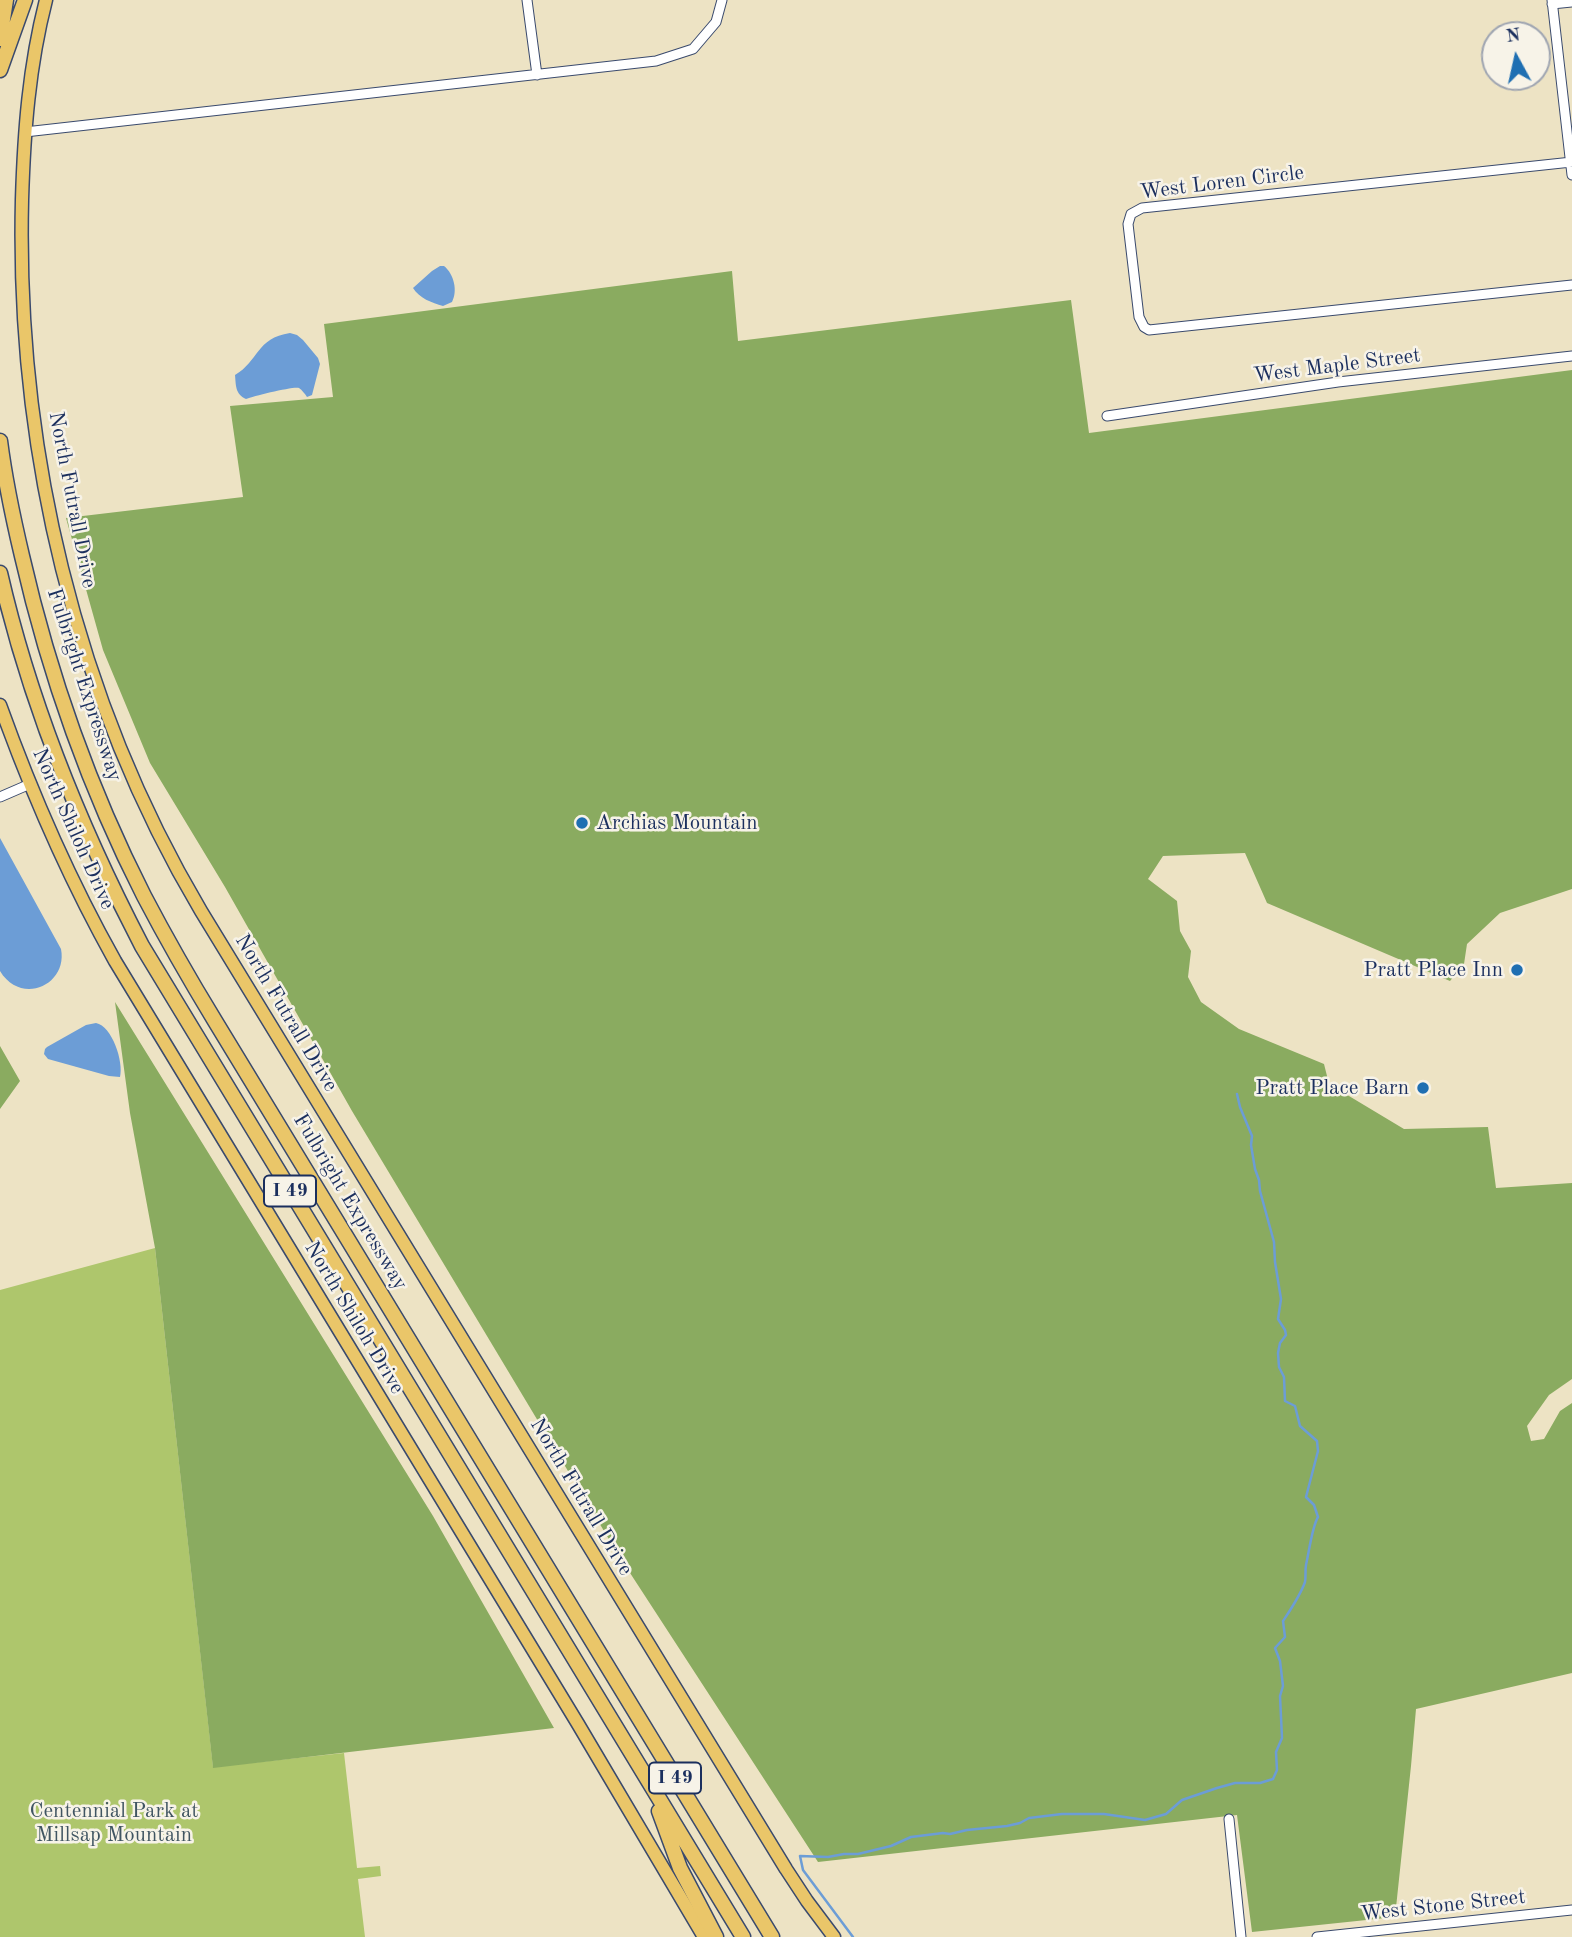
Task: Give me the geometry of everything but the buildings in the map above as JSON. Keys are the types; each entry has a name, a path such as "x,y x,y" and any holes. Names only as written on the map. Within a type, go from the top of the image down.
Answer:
{"highway":[{"path":"0,38 6,0"},
{"path":"0,70 25,0"},
{"name":"Fulbright Expressway","path":"0,441 26,574 58,688 92,781 144,896 215,1021 771,1935"},
{"name":"I 49","path":"0,573 33,694 68,790 104,871 142,946 743,1937"},
{"path":"646,1777 680,1868 716,1937"}],"main road":[{"name":"North Futrall Drive","path":"46,0 33,55 25,132 22,205 23,290 32,397 45,481 66,581 84,646 113,730 141,797 191,893 786,1870 834,1937"},
{"name":"North Shiloh Drive","path":"0,705 65,866 115,961 571,1712 704,1937"}],"street":[{"path":"527,0 537,75"},
{"path":"25,132 656,61 693,48 716,22 722,0"},
{"path":"1572,2 1552,2 1572,175"},
{"name":"West Loren Circle","path":"1571,162 1142,208 1131,214 1128,224 1139,317 1144,327 1155,331 1572,285"},
{"name":"West Maple Street","path":"1107,416 1338,382 1572,356"},
{"path":"0,797 30,784"},
{"path":"1229,1819 1241,1937"},
{"name":"West Stone Street","path":"1317,1937 1572,1910"}],"green space":[{"path":"732,271 738,341 1071,300 1089,433 1572,370 1572,889 1500,913 1467,944 1464,964 1450,981 1267,903 1245,853 1163,856 1148,879 1177,901 1180,931 1191,951 1188,977 1201,1002 1239,1029 1324,1064 1329,1084 1404,1129 1488,1127 1496,1188 1572,1183 1572,1379 1549,1395 1527,1426 1531,1441 1544,1439 1560,1411 1572,1403 1572,1673 1416,1709 1395,1917 1252,1932 1237,1815 818,1862 619,1556 352,1111 225,887 150,763 103,650 66,518 243,497 230,406 333,397 324,324"},
{"path":"115,1002 433,1516 554,1728 213,1768 155,1248 130,1113"},
{"path":"0,1046 20,1081 0,1109"},
{"name":"Centennial Park at Millsap Mountain","path":"155,1248 213,1767 344,1753 357,1868 380,1866 381,1876 358,1879 365,1937 0,1937 0,1290"}],"water":[{"path":"440,266 444,266 450,273 455,288 452,302 443,306 430,302 413,288"},
{"path":"290,333 303,340 318,358 320,364 312,395 307,397 296,388 246,399 242,397 237,389 235,375 270,340"},
{"path":"0,838 61,949 61,962 57,973 41,987 19,987 9,982 0,971"},
{"path":"96,1023 107,1031 116,1046 120,1077 48,1059 44,1054 47,1047 86,1025"}],"waterway":[{"path":"853,1937 803,1870 800,1856 858,1854 891,1846 911,1837 1007,1826 1029,1818 1062,1814 1104,1814 1145,1820 1166,1814 1182,1800 1217,1788 1273,1779 1277,1770 1276,1752 1282,1738 1280,1696 1283,1686 1280,1661 1275,1648 1285,1637 1283,1621 1305,1582 1306,1565 1318,1517 1314,1505 1306,1497 1318,1451 1317,1441 1300,1426 1295,1406 1285,1401 1284,1377 1279,1367 1278,1353 1280,1343 1286,1335 1278,1319 1281,1299 1274,1242 1255,1169 1252,1136 1237,1094"}],"place":[{"name":"Archias Mountain","path":"582,823"},
{"name":"Pratt Place Inn","path":"1517,970"},
{"name":"Pratt Place Barn","path":"1423,1088"}]}
